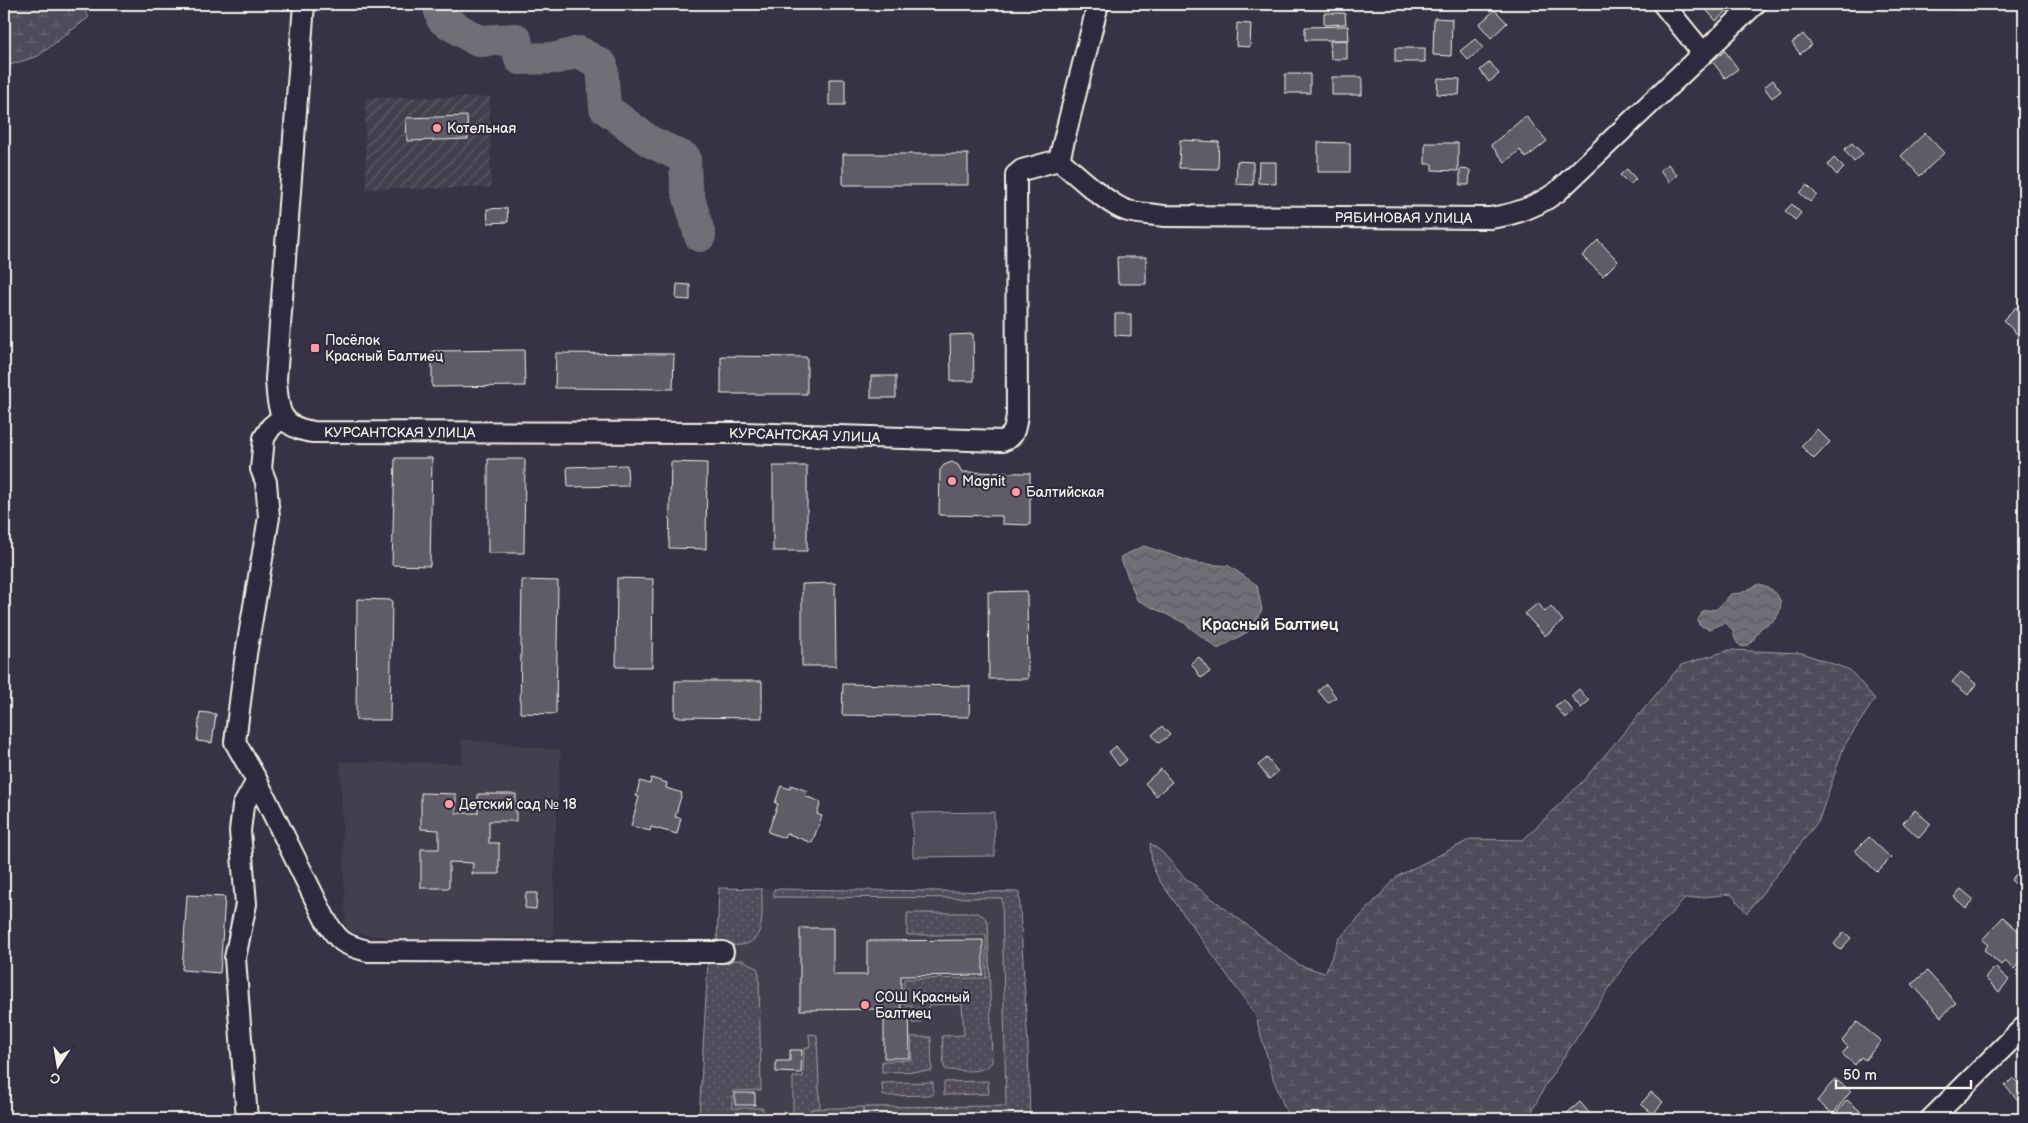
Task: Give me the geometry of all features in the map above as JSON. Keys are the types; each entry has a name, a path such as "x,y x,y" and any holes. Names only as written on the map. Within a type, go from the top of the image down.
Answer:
{"street":[{"path":"304,4 276,378 278,407 286,420 271,427 264,438 261,469 266,482 269,517 246,654 235,742 257,781 325,919 336,937 351,947 368,951 723,952"},
{"path":"1059,160 1098,4"},
{"path":"1664,4 1703,53"},
{"name":"РЯБИНОВАЯ УЛИЦА","path":"1059,160 1114,204 1127,211 1143,214 1174,216 1490,218 1516,214 1549,198 1557,192 1755,4"},
{"name":"КУРСАНТСКАЯ УЛИЦА","path":"286,420 300,430 314,432 742,433 1002,441 1010,439 1017,416 1016,175 1022,170 1059,160"},
{"path":"246,1119 234,958 246,904 240,832 243,806 257,781"},
{"path":"1931,1119 2024,1027"}],"shaded area":[{"path":"490,97 491,188 366,189 365,98"},
{"name":"Детский сад № 18","path":"461,739 561,750 555,845 553,937 403,939 346,932 340,762 463,763"},
{"name":"СОШ Красный Балтиец","path":"719,888 1019,892 1030,1119 698,1119 708,961 717,944"}],"green space":[{"path":"4,4 80,4 89,17 38,56 4,67"},
{"path":"1730,650 1802,653 1850,670 1875,699 1844,746 1819,820 1747,913 1731,894 1685,899 1631,955 1545,1086 1529,1117 1530,1119 1289,1119 1273,1078 1255,1014 1159,880 1152,865 1150,843 1162,852 1184,877 1299,965 1325,973 1339,939 1398,876 1471,839 1523,840 1582,782 1681,665"},
{"path":"994,812 995,856 913,857 912,813"},
{"path":"719,888 762,889 761,923 756,938 750,943 741,945 717,944"},
{"path":"774,889 1019,892 1030,1119 863,1119 863,1107 1006,1106 1002,898 774,897"},
{"path":"907,913 978,913 988,922 992,1062 983,1069 971,1071 946,1070 944,1067 942,1036 964,1035 962,1004 929,1005 924,1018 919,1023 912,1023 912,1005 904,1005 904,979 986,978 986,935 907,935"},
{"path":"743,960 757,968 759,974 761,1090 733,1091 732,1108 763,1108 763,1119 699,1119 708,961"},
{"path":"809,1034 817,1035 820,1109 811,1109 811,1119 793,1119 793,1077 803,1077 804,1049 810,1046"},
{"path":"911,1037 931,1037 932,1071 882,1072 882,1061 912,1060"},
{"path":"988,1081 989,1094 944,1095 944,1082"},
{"path":"933,1082 933,1095 883,1096 882,1083"},
{"path":"863,1107 863,1119 811,1119 811,1109"},
{"path":"324,1112 357,1117 359,1119 325,1119"}],"water":[{"path":"1940,4 1987,4 1958,10"},
{"path":"1144,546 1195,563 1229,566 1257,585 1262,610 1249,631 1218,649 1184,623 1137,600 1120,557"},
{"path":"1759,584 1775,592 1781,606 1774,620 1760,629 1748,645 1744,647 1738,644 1733,630 1725,623 1709,629 1699,625 1698,620 1703,611 1717,609 1731,594 1741,593"}],"building":[{"path":"1431,4 1446,4 1446,7 1431,7"},
{"path":"1701,4 1723,4 1728,10 1716,21"},
{"path":"1495,10 1507,23 1491,38 1479,24"},
{"path":"1324,13 1345,13 1346,24 1324,25"},
{"path":"1434,18 1452,19 1451,56 1433,55"},
{"path":"1237,23 1251,24 1250,47 1236,46"},
{"path":"1348,26 1349,40 1305,40 1305,27"},
{"path":"1803,34 1812,45 1800,54 1792,43"},
{"path":"1475,39 1483,48 1468,60 1460,51"},
{"path":"1347,40 1347,59 1331,59 1330,41"},
{"path":"1395,48 1425,48 1425,62 1395,62"},
{"path":"1725,51 1738,69 1725,78 1712,61"},
{"path":"1490,62 1499,74 1489,82 1480,70"},
{"path":"1285,74 1310,74 1310,93 1285,93"},
{"path":"1332,77 1362,77 1362,95 1332,95"},
{"path":"1438,78 1460,79 1459,95 1437,94"},
{"path":"829,79 845,79 845,105 829,105"},
{"path":"1773,80 1781,91 1772,98 1764,87"},
{"name":"Котельная","path":"467,116 468,139 407,141 406,118"},
{"path":"1526,116 1547,141 1526,158 1520,150 1505,162 1491,145"},
{"path":"1925,133 1944,153 1920,176 1901,156"},
{"path":"1180,140 1219,142 1218,169 1179,168"},
{"path":"1318,142 1350,143 1350,172 1318,172"},
{"path":"1425,143 1458,143 1458,171 1432,170 1432,164 1425,164"},
{"path":"1852,143 1863,154 1854,162 1844,150"},
{"path":"843,154 968,154 968,185 843,185"},
{"path":"1834,158 1844,168 1837,175 1828,165"},
{"path":"1237,161 1253,162 1253,185 1236,184"},
{"path":"1259,162 1276,162 1276,184 1258,183"},
{"path":"1668,164 1677,175 1669,182 1660,170"},
{"path":"1460,169 1470,170 1469,185 1460,185"},
{"path":"1627,169 1636,179 1630,185 1620,175"},
{"path":"1807,185 1817,195 1810,202 1800,193"},
{"path":"1792,204 1801,213 1795,220 1785,211"},
{"path":"507,208 508,222 488,223 487,209"},
{"path":"1598,240 1618,261 1603,276 1582,256"},
{"path":"1117,257 1146,257 1146,284 1118,284"},
{"path":"677,284 690,285 690,300 676,299"},
{"path":"2016,307 2024,316 2024,327 2017,334 2003,320"},
{"path":"1115,314 1131,314 1131,336 1115,335"},
{"path":"973,334 974,381 951,381 950,335"},
{"path":"524,350 525,386 432,387 432,351"},
{"path":"556,353 674,354 673,389 555,388"},
{"path":"721,356 807,357 807,394 721,394"},
{"path":"871,376 896,376 896,398 871,398"},
{"path":"1817,429 1830,442 1814,459 1801,446"},
{"path":"395,458 432,458 430,566 392,565"},
{"path":"488,459 525,459 524,553 488,553"},
{"path":"671,462 707,463 706,549 669,548"},
{"path":"952,462 958,465 962,472 1030,473 1030,525 1002,524 1002,516 939,515 940,470 944,465"},
{"path":"627,465 628,486 568,487 567,467"},
{"path":"773,466 807,466 807,551 773,551"},
{"path":"617,578 653,579 652,667 616,667"},
{"path":"522,580 558,581 556,714 520,713"},
{"path":"835,583 836,666 802,666 802,584"},
{"path":"1027,591 1028,679 989,679 988,592"},
{"path":"357,599 392,600 390,720 356,720"},
{"path":"1538,603 1545,612 1551,606 1563,621 1545,636 1525,614"},
{"path":"1199,657 1210,672 1201,678 1191,663"},
{"path":"1961,672 1976,684 1968,695 1952,682"},
{"path":"675,681 762,681 762,718 675,717"},
{"path":"843,684 970,686 969,717 842,715"},
{"path":"1326,684 1336,697 1328,703 1318,691"},
{"path":"1579,689 1589,701 1581,708 1571,696"},
{"path":"1564,700 1574,712 1565,718 1555,706"},
{"path":"200,712 216,714 212,743 197,741"},
{"path":"1162,726 1170,735 1159,743 1152,735"},
{"path":"1116,746 1127,760 1119,766 1109,752"},
{"path":"1267,758 1278,772 1269,779 1258,765"},
{"path":"1161,769 1172,782 1156,796 1145,783"},
{"path":"651,778 667,783 666,788 682,793 675,817 681,818 677,834 651,827 650,831 631,826 639,797 636,796 640,781 650,784"},
{"path":"791,785 807,791 805,796 821,802 817,814 822,816 812,843 786,833 784,838 768,832 778,804 775,803 781,786 790,789"},
{"path":"421,793 456,794 456,813 478,813 478,794 516,794 516,821 489,821 489,843 499,843 499,874 472,874 473,863 449,862 449,888 421,888 421,849 439,849 439,830 421,829"},
{"path":"1915,810 1931,824 1919,838 1903,823"},
{"path":"1869,837 1891,858 1877,872 1855,851"},
{"path":"2024,865 2024,892 2011,880"},
{"path":"1961,889 1974,900 1966,908 1954,897"},
{"path":"526,893 537,893 536,909 525,908"},
{"path":"187,895 225,897 220,973 182,970"},
{"path":"2003,917 2024,936 2024,957 2014,969 2005,961 2001,965 1984,950 1988,945 1982,940"},
{"path":"800,928 833,928 833,975 867,975 867,941 983,940 983,975 901,976 901,1009 909,1009 910,1058 884,1058 884,1009 800,1010"},
{"path":"1844,932 1851,938 1840,950 1834,944"},
{"path":"1995,967 2009,980 1999,992 1985,978"},
{"path":"1927,971 1956,1003 1941,1017 1912,984"},
{"path":"1857,1022 1881,1041 1865,1060 1861,1057 1855,1065 1842,1054 1848,1047 1842,1041"},
{"path":"790,1050 802,1050 801,1073 776,1072 776,1061 790,1061"},
{"path":"2013,1078 2024,1089 2024,1094 2018,1100 2005,1086"},
{"path":"1835,1079 1851,1091 1833,1114 1817,1101"},
{"path":"1651,1092 1663,1102 1653,1114 1641,1104"},
{"path":"735,1093 755,1093 755,1105 735,1105"},
{"path":"1847,1100 1865,1115 1861,1119 1831,1119"},
{"path":"1580,1102 1590,1114 1584,1119 1573,1119 1567,1113"},
{"path":"2013,1113 2020,1119 2007,1119"}],"waterway":[{"path":"438,4 442,19 478,41 516,39 520,59 557,58 579,52 602,65 605,108 649,141 685,158 686,187 700,236"}],"place":[{"name":"Котельная","path":"437,128"},
{"name":"Посёлок Красный Балтиец","path":"315,348"},
{"name":"Magnit","path":"952,481"},
{"name":"Балтийская","path":"1016,492"},
{"name":"Детский сад № 18","path":"449,804"},
{"name":"СОШ Красный Балтиец","path":"865,1005"}],"district":[{"name":"Красный Балтиец","path":"1270,625"}]}
